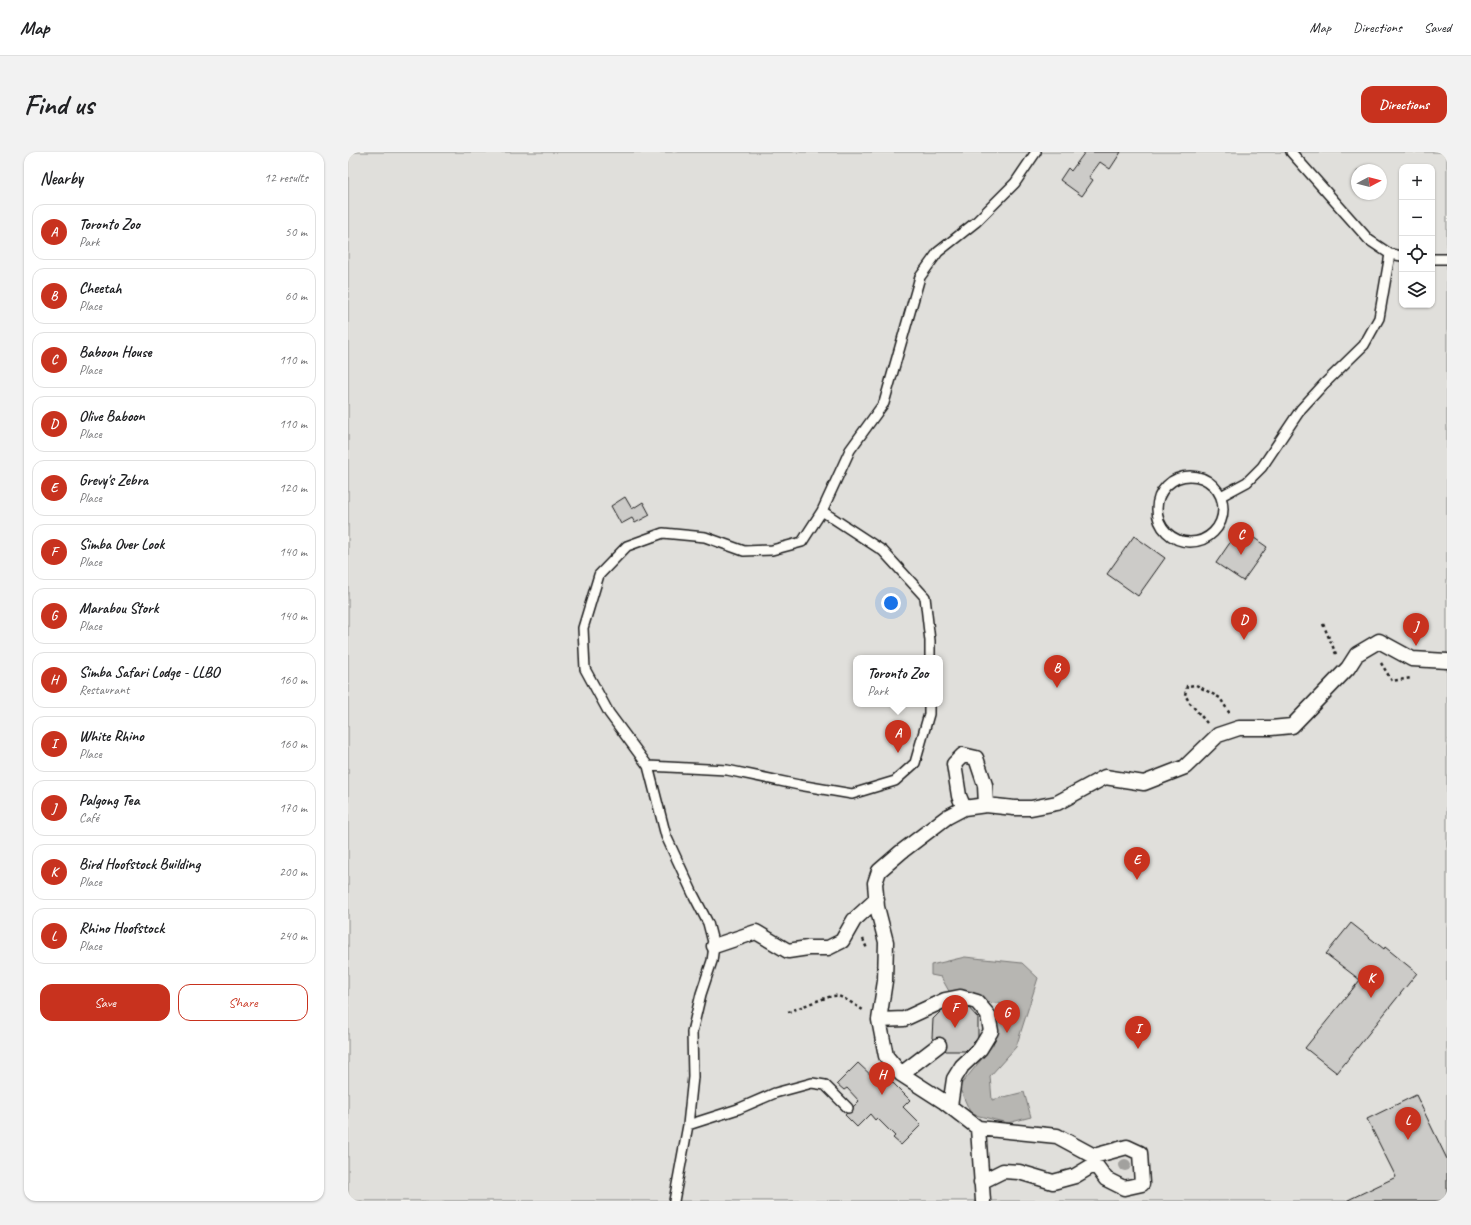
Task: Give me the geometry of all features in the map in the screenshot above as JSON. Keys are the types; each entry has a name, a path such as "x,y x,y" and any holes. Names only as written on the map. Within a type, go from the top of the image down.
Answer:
{"street":[{"path":"981,1182 1003,1171 1019,1172 1053,1182 1075,1176 1095,1160 1057,1136 978,1128 950,1106 901,1074 886,1056 879,1020 885,981 886,942 875,883 879,871 947,817 964,808 986,805 1031,808 1057,803 1105,777 1144,783 1186,767 1218,736 1239,728 1271,728 1292,726 1348,668 1357,654 1379,641 1412,659 1447,660"},
{"path":"964,808 959,796 954,764 963,755 976,758 985,786 986,805"},
{"path":"714,946 756,932 788,951 808,948 828,948 842,941 854,920 877,899"},
{"path":"879,1020 904,1019 945,1000 960,997 976,1002 988,1015 991,1031 980,1049 962,1066 954,1079 950,1106"},
{"path":"901,1074 939,1045"},
{"path":"978,1128 983,1201"}],"lane":[{"path":"674,1201 688,1126 692,1077 692,1032 701,994 712,961 714,946 708,922 666,836 648,766 608,712 585,669 583,628 599,576 627,546 663,533 705,537 744,551 772,550 802,542 822,512 850,450 884,403 920,277 938,252 976,222 1015,183 1036,152"},
{"path":"1291,152 1369,240 1390,254 1399,256"},
{"path":"1220,496 1247,482 1262,467 1300,409 1364,345 1379,318 1390,254"},
{"path":"1435,259 1447,259"},
{"path":"1182,476 1194,476 1205,479 1214,486 1220,496 1223,506 1222,516 1218,527 1212,534 1203,540 1193,543 1182,542 1172,538 1164,531 1159,522 1156,511 1157,499 1163,489 1171,481 1182,476"},
{"path":"822,512 883,551 925,597 930,641 930,655"},
{"path":"648,766 727,770 852,794 895,781 915,763 929,714 929,707"},
{"path":"688,1126 738,1109 775,1093 812,1083 825,1085 848,1108"}],"path":[{"path":"1323,624 1338,658 1348,668"},
{"path":"1371,645 1392,681 1411,678"},
{"path":"1218,736 1185,695 1187,686 1196,685 1220,698 1239,728"},
{"path":"788,1012 828,997 838,996 879,1020"}],"shaded area":[{"path":"348,152 1447,152 1447,1201 348,1201"},
{"path":"965,957 1022,963 1038,978 1016,1047 990,1076 992,1100 1024,1092 1031,1117 1008,1123 971,1114 959,1087 993,1045 995,1019 1004,1004 985,1002 972,991 950,993 941,977 931,975 931,965"}],"building":[{"path":"1085,152 1121,152 1110,169 1100,162 1089,177 1093,180 1082,196 1060,180 1068,168 1071,171"},
{"path":"625,497 632,509 643,502 650,515 635,523 632,518 621,524 611,506"},
{"path":"1240,528 1267,547 1243,581 1216,563"},
{"path":"1134,536 1165,558 1138,596 1107,574"},
{"path":"1351,923 1384,949 1385,947 1417,973 1337,1073 1305,1048 1360,980 1326,954"},
{"path":"966,1005 978,1018 978,1038 965,1051 946,1051 932,1038 933,1019 946,1006"},
{"path":"858,1063 875,1079 882,1072 910,1100 903,1107 921,1125 901,1145 893,1138 895,1136 877,1118 875,1120 870,1114 857,1127 845,1115 859,1101 847,1088 844,1090 837,1084"},
{"path":"1416,1095 1447,1159 1447,1199 1444,1201 1346,1201 1396,1177 1367,1119"}],"place":[{"name":"Baboon House","path":"1241,555"},
{"name":"Olive Baboon","path":"1244,640"},
{"name":"Palgong Tea","path":"1416,646"},
{"name":"Cheetah","path":"1057,688"},
{"name":"Toronto Zoo","path":"898,753"},
{"name":"Grevy's Zebra","path":"1137,880"},
{"name":"Bird Hoofstock Building","path":"1371,998"},
{"name":"Simba Over Look","path":"955,1028"},
{"name":"Marabou Stork","path":"1007,1033"},
{"name":"White Rhino","path":"1138,1049"},
{"name":"Simba Safari Lodge - LLBO","path":"882,1095"},
{"name":"Rhino Hoofstock","path":"1408,1140"}]}
